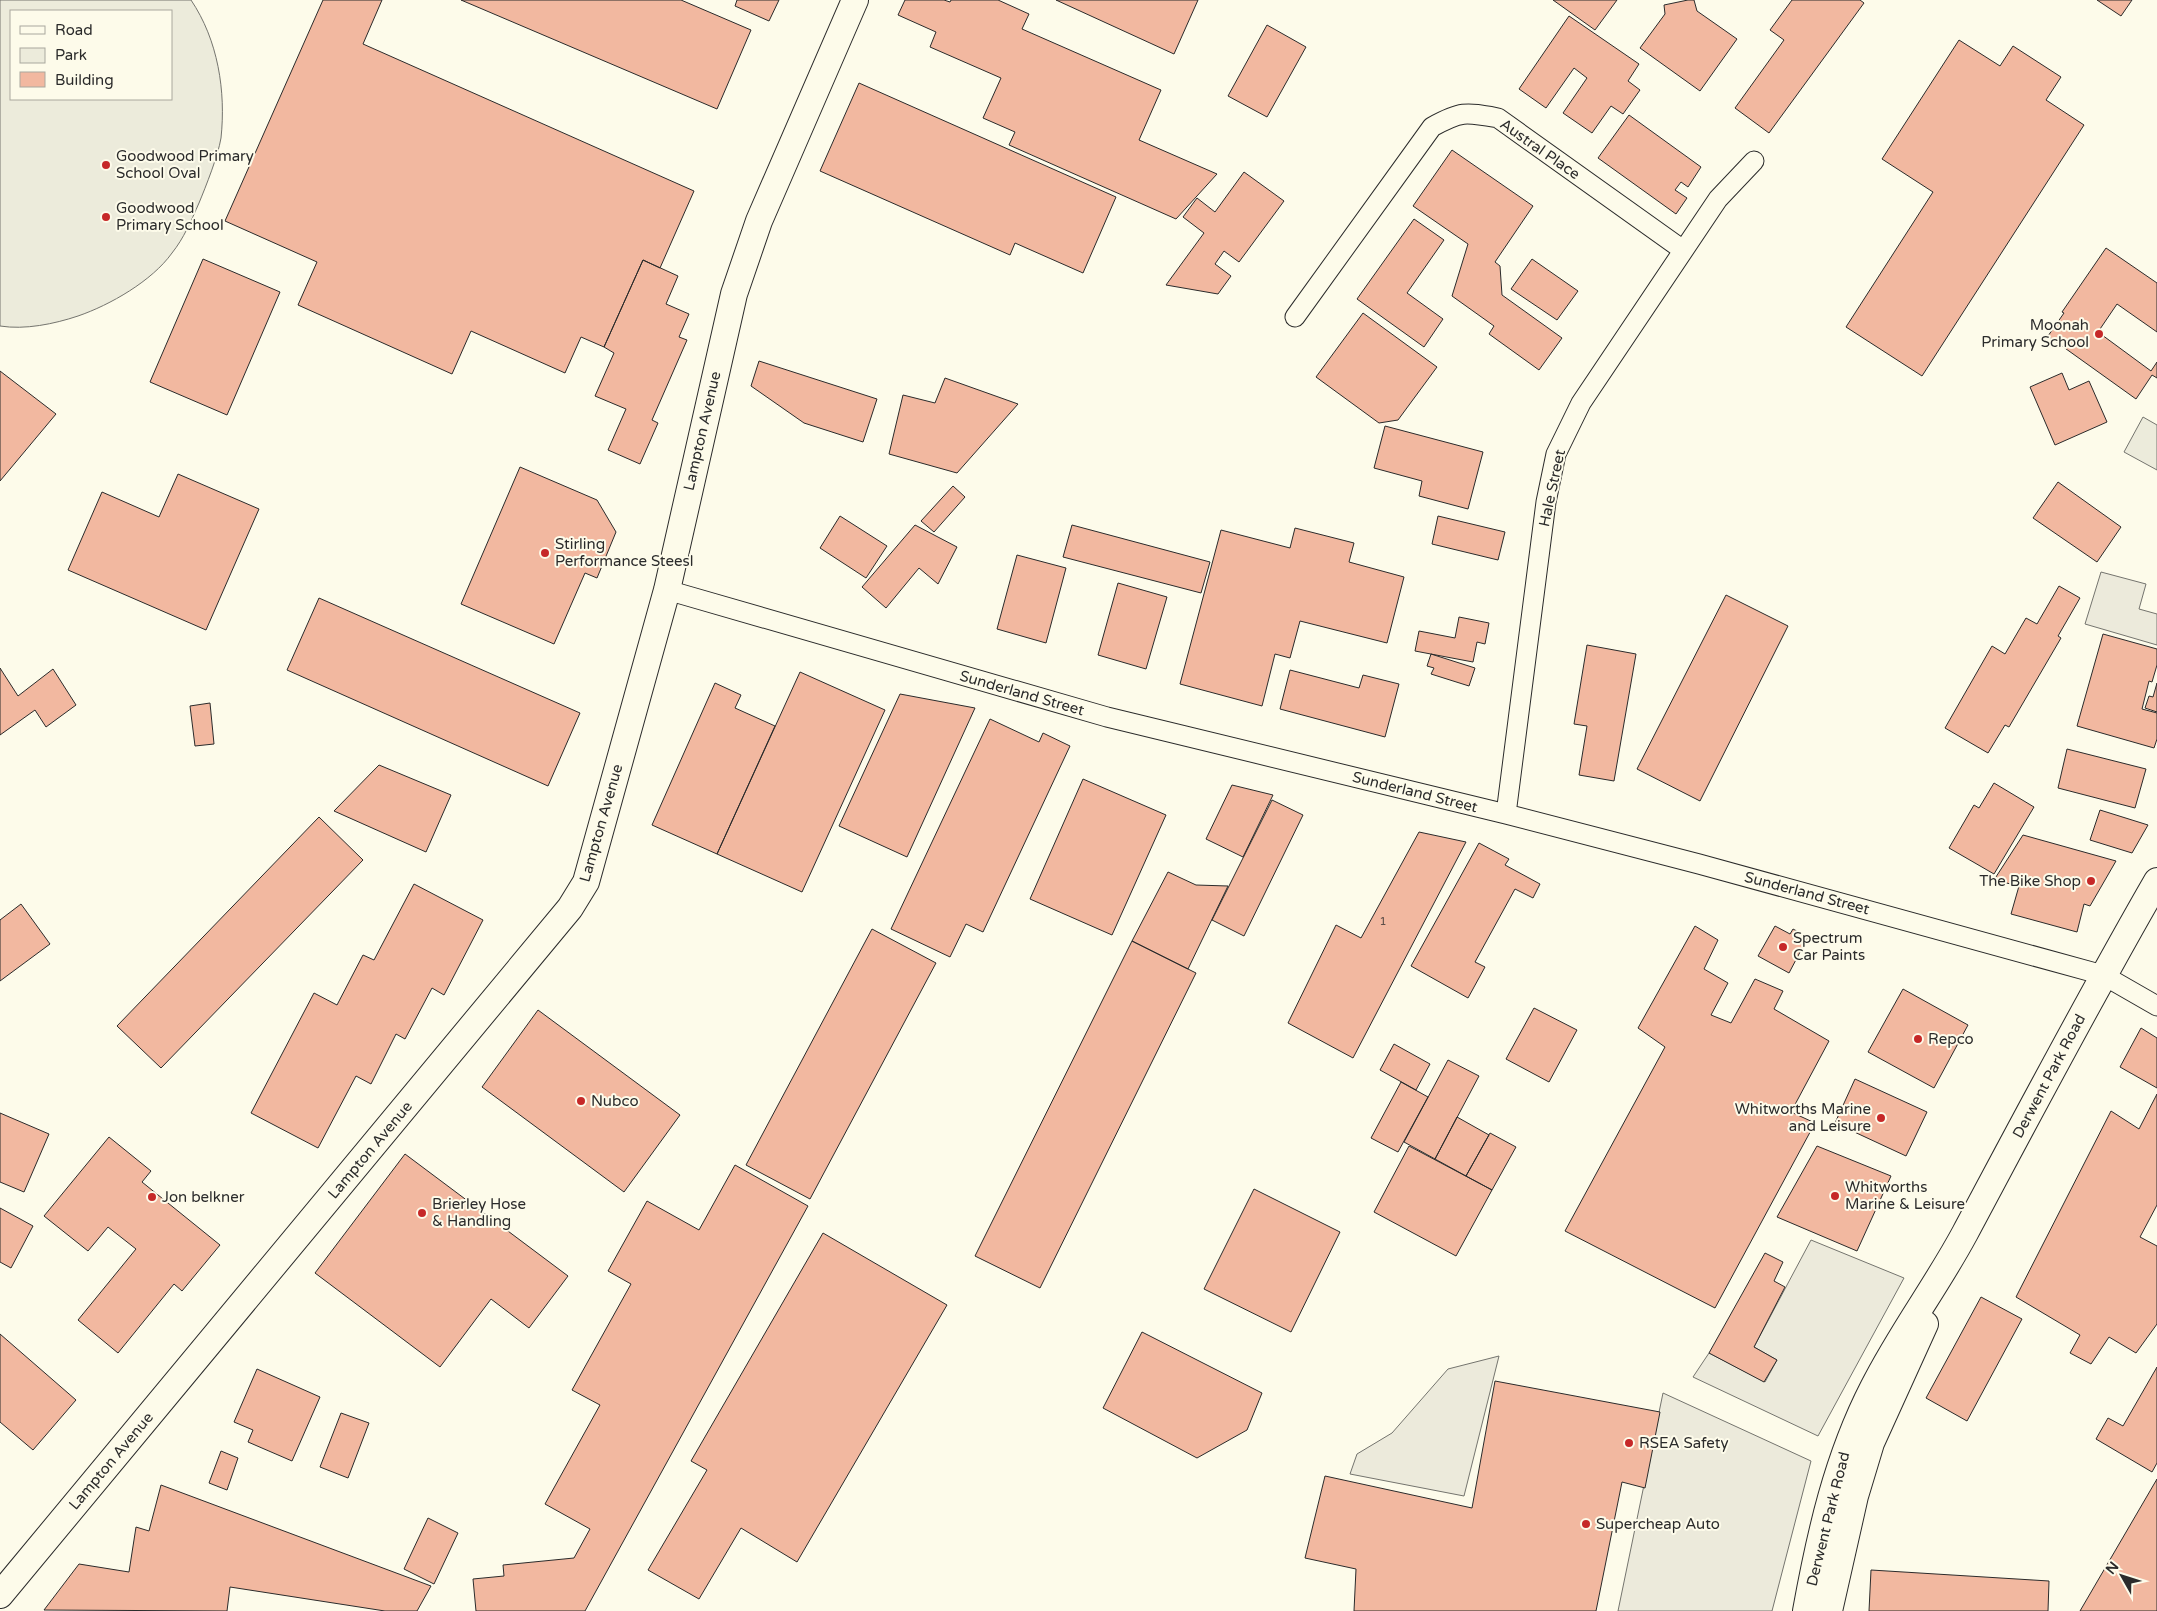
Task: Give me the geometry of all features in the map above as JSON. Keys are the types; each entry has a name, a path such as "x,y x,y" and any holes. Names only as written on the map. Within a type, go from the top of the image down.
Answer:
{"street":[{"name":"Lampton Avenue","path":"0,1595 570,908 586,882 667,590 734,294 759,221 855,0"},
{"name":"Austral Place","path":"1295,317 1432,128 1453,115 1473,113 1498,118 1682,250"},
{"name":"Hale Street","path":"1506,814 1546,502 1556,454 1581,404 1682,250 1718,199 1754,161"},
{"name":"Sunderland Street","path":"667,590 1107,717 1506,814 1709,867 2103,975 2157,1006"},
{"name":"Derwent Park Road","path":"1806,1611 1828,1508 1845,1450 1872,1390 1901,1336 1944,1272 2103,975 2157,881"},
{"name":"Derwent Park Road","path":"1830,1611 1854,1496 1871,1444 1923,1330 1944,1272"}],"green space":[{"name":"Goodwood Primary School Oval","path":"0,0 191,0 208,32 214,49 221,84 222,120 221,138 215,162 184,235 164,263 142,282 117,299 59,322 29,327 0,326"},
{"path":"2143,417 2157,425 2157,470 2124,452"}],"shaded area":[{"path":"2101,572 2146,584 2139,609 2157,614 2157,645 2085,624"},
{"path":"1811,1240 1904,1278 1818,1436 1693,1377 1709,1353 1765,1382 1777,1360 1754,1347"},
{"path":"1499,1356 1464,1496 1350,1474 1357,1454 1392,1433 1448,1369"},
{"path":"1663,1393 1811,1461 1772,1611 1618,1611"}],"building":[{"path":"323,0 382,0 363,44 694,191 660,268 643,260 604,347 581,337 565,373 471,331 452,374 298,305 317,262 225,221"},
{"path":"461,0 681,0 751,30 717,109"},
{"path":"737,0 779,0 769,21 735,6"},
{"path":"905,0 944,0 950,2 951,0 998,0 1029,14 1022,29 1161,90 1139,140 1217,174 1176,219 1009,145 1015,132 983,118 1001,78 930,47 936,32 898,15"},
{"path":"1056,0 1198,0 1174,54"},
{"path":"1553,0 1617,0 1595,30"},
{"path":"1694,0 1697,11 1737,39 1700,91 1640,48 1665,14 1664,5"},
{"path":"1792,0 1860,0 1864,3 1769,133 1735,108 1784,40 1770,30"},
{"path":"2097,0 2132,0 2121,16"},
{"path":"1569,16 1639,64 1628,81 1640,90 1623,114 1611,106 1592,133 1563,113 1587,78 1574,68 1546,108 1519,89"},
{"path":"1267,25 1306,47 1267,117 1228,96"},
{"path":"1959,40 2000,66 2013,46 2061,77 2046,100 2084,125 1922,376 1846,327 1933,192 1882,159"},
{"path":"859,83 1116,197 1083,273 1015,243 1010,255 820,171"},
{"path":"1629,115 1701,167 1688,187 1681,182 1675,190 1687,198 1676,214 1598,158"},
{"path":"1452,150 1533,206 1495,262 1500,266 1502,295 1562,338 1539,370 1489,334 1494,326 1452,296 1468,244 1413,206"},
{"path":"1244,172 1284,201 1239,262 1224,251 1215,264 1231,276 1218,294 1166,285 1204,233 1183,217 1197,198 1215,212"},
{"path":"1414,219 1444,240 1407,293 1443,319 1424,347 1357,299"},
{"path":"2106,248 2157,283 2157,332 2117,304 2098,332 2151,371 2157,362 2157,378 2152,375 2136,399 2048,336 2064,313 2062,312"},
{"path":"203,259 280,292 227,415 150,382"},
{"path":"1532,259 1578,291 1557,320 1511,289"},
{"path":"643,260 678,276 666,304 689,314 679,337 687,340 652,420 658,423 640,464 608,450 626,409 595,396 614,353 604,347"},
{"path":"1363,313 1437,367 1398,420 1379,423 1316,377"},
{"path":"759,361 877,399 863,442 804,423 751,386"},
{"path":"0,371 56,414 0,481"},
{"path":"2062,373 2069,390 2089,381 2107,422 2055,445 2030,387"},
{"path":"945,378 1018,404 957,473 889,454 903,395 935,403"},
{"path":"1385,426 1483,452 1468,509 1419,496 1422,481 1374,468"},
{"name":"Stirling Performance Steesl","path":"520,467 597,500 616,532 597,578 585,573 554,644 461,604"},
{"path":"178,474 259,509 206,630 68,570 102,492 159,517"},
{"path":"2058,482 2121,527 2097,562 2033,518"},
{"path":"953,486 965,497 934,532 921,521"},
{"path":"840,516 887,546 866,578 820,548"},
{"path":"1438,516 1505,532 1498,560 1432,544"},
{"path":"915,525 957,547 938,584 919,568 886,608 862,587"},
{"path":"1072,525 1210,562 1201,593 1063,557"},
{"path":"1295,528 1354,543 1349,562 1404,577 1387,643 1300,621 1290,658 1275,654 1262,706 1180,684 1221,530 1290,548"},
{"path":"1017,555 1066,568 1046,643 997,629"},
{"path":"1118,583 1167,597 1146,669 1098,655"},
{"path":"2059,586 2080,598 2058,636 2061,638 2009,727 2005,725 1988,753 1945,728 1992,646 2005,654 2026,618 2037,624"},
{"path":"1726,595 1788,626 1700,801 1637,769"},
{"path":"319,598 580,713 548,786 287,670"},
{"path":"1459,617 1489,623 1485,644 1477,642 1473,662 1415,651 1419,631 1455,638"},
{"path":"2103,634 2157,649 2157,665 2152,682 2149,681 2142,709 2157,713 2157,739 2154,748 2077,726"},
{"path":"1587,645 1636,654 1614,781 1579,775 1587,726 1574,724"},
{"path":"1431,654 1475,668 1469,686 1431,674 1434,668 1427,666"},
{"path":"0,668 18,696 53,669 76,705 46,727 35,710 0,735"},
{"path":"1290,670 1359,688 1363,675 1399,684 1385,737 1280,709"},
{"path":"800,672 885,710 802,892 717,854"},
{"path":"715,683 741,695 735,708 775,726 717,854 652,825"},
{"path":"2157,683 2157,712 2145,708 2149,696 2153,697"},
{"path":"900,694 975,708 907,857 839,826"},
{"path":"210,703 214,744 195,746 190,706"},
{"path":"990,719 1039,742 1043,733 1070,746 983,932 966,924 950,957 891,929"},
{"path":"2067,749 2146,769 2135,808 2058,788"},
{"path":"379,765 451,795 426,852 334,811"},
{"path":"1083,779 1166,815 1112,935 1030,899"},
{"path":"1994,783 2034,807 1994,874 1949,848 1974,805 1979,808"},
{"path":"1232,785 1273,795 1243,857 1206,839"},
{"path":"1272,800 1303,815 1244,936 1212,920"},
{"path":"2100,810 2148,825 2132,853 2090,840"},
{"path":"319,817 363,860 161,1068 117,1026"},
{"path":"1419,832 1466,842 1353,1058 1288,1023 1336,925 1361,938"},
{"path":"2023,835 2116,861 2090,906 2084,904 2077,932 2011,914 2019,886 1994,880"},
{"path":"1479,843 1509,859 1505,865 1540,884 1533,898 1515,889 1475,962 1485,967 1468,998 1411,966"},
{"path":"1168,872 1196,885 1228,886 1188,969 1132,941"},
{"path":"414,884 483,920 444,995 432,988 405,1039 396,1034 371,1084 356,1076 318,1148 251,1113 314,993 337,1005 363,955 374,960"},
{"path":"21,904 50,944 0,981 0,920"},
{"path":"1695,926 1718,940 1704,969 1728,983 1711,1015 1731,1023 1755,979 1783,991 1774,1009 1829,1041 1791,1112 1815,1123 1715,1308 1565,1231 1665,1047 1638,1028"},
{"name":"Spectrum Car Paints","path":"1775,926 1790,934 1793,929 1808,937 1789,973 1758,956"},
{"path":"872,929 936,963 810,1199 746,1165"},
{"path":"1132,941 1196,973 1040,1288 975,1256"},
{"name":"Repco","path":"1903,989 1968,1025 1934,1088 1868,1052"},
{"path":"1534,1008 1577,1030 1549,1082 1506,1059"},
{"name":"Nubco","path":"538,1010 680,1115 624,1192 482,1087"},
{"path":"2141,1028 2157,1038 2157,1088 2120,1067"},
{"path":"1394,1044 1430,1064 1416,1090 1380,1070"},
{"path":"1448,1060 1479,1076 1435,1159 1404,1142"},
{"name":"Whitworths Marine and Leisure","path":"1855,1079 1927,1112 1906,1156 1835,1123"},
{"path":"1401,1082 1428,1097 1398,1152 1371,1138"},
{"path":"2157,1094 2157,1205 2140,1237 2157,1246 2157,1324 2136,1353 2109,1337 2091,1364 2070,1353 2080,1335 2016,1297 2111,1111 2139,1129"},
{"path":"0,1113 49,1134 24,1192 0,1182"},
{"path":"1457,1117 1489,1135 1466,1176 1435,1159"},
{"path":"1490,1133 1516,1147 1492,1190 1466,1176"},
{"path":"109,1137 151,1171 142,1182 220,1245 182,1291 174,1284 118,1353 78,1320 136,1249 108,1227 88,1251 44,1216"},
{"path":"1409,1146 1492,1190 1456,1256 1374,1212"},
{"name":"Whitworths Marine & Leisure","path":"1817,1146 1891,1176 1857,1251 1777,1217"},
{"name":"Brierley Hose & Handling","path":"405,1154 568,1276 529,1328 491,1299 440,1367 315,1273"},
{"path":"735,1165 808,1206 585,1611 476,1611 473,1579 504,1576 503,1565 574,1558 590,1529 545,1504 600,1405 572,1390 631,1284 608,1271 647,1201 699,1230"},
{"path":"1254,1189 1340,1232 1291,1332 1204,1289"},
{"path":"0,1208 33,1226 11,1268 0,1262"},
{"path":"823,1233 947,1305 797,1562 741,1528 699,1599 648,1570 707,1470 691,1461"},
{"path":"1765,1253 1783,1262 1774,1281 1785,1287 1754,1347 1777,1360 1764,1382 1709,1353"},
{"path":"1981,1297 2022,1319 1967,1421 1926,1398"},
{"path":"1142,1332 1262,1393 1247,1430 1197,1458 1103,1408"},
{"path":"0,1334 76,1400 33,1450 0,1422"},
{"path":"2157,1367 2157,1463 2152,1472 2096,1439 2108,1418 2123,1426"},
{"path":"257,1369 320,1397 292,1461 248,1442 253,1430 234,1422"},
{"path":"1495,1381 1660,1412 1645,1488 1622,1482 1596,1611 1354,1611 1356,1569 1305,1558 1325,1476 1472,1508"},
{"path":"341,1413 369,1423 348,1478 320,1467"},
{"path":"221,1451 238,1458 227,1490 209,1483"},
{"path":"2157,1479 2157,1611 2080,1611"},
{"path":"161,1485 431,1586 417,1611 385,1611 230,1587 227,1611 44,1610 79,1564 129,1572 136,1527 149,1531"},
{"path":"428,1518 458,1533 434,1584 404,1569"},
{"path":"1871,1570 2049,1581 2048,1611 1869,1611"}],"place":[{"name":"Goodwood Primary School Oval","path":"106,165"},
{"name":"Goodwood Primary School","path":"106,217"},
{"name":"Moonah Primary School","path":"2099,334"},
{"name":"Stirling Performance Steesl","path":"545,553"},
{"name":"The Bike Shop","path":"2091,881"},
{"name":"Spectrum Car Paints","path":"1783,947"},
{"name":"Repco","path":"1918,1039"},
{"name":"Nubco","path":"581,1101"},
{"name":"Whitworths Marine and Leisure","path":"1881,1118"},
{"name":"Whitworths Marine & Leisure","path":"1835,1196"},
{"name":"Jon belkner","path":"152,1197"},
{"name":"Brierley Hose & Handling","path":"422,1213"},
{"name":"RSEA Safety","path":"1629,1443"},
{"name":"Supercheap Auto","path":"1586,1524"}]}
